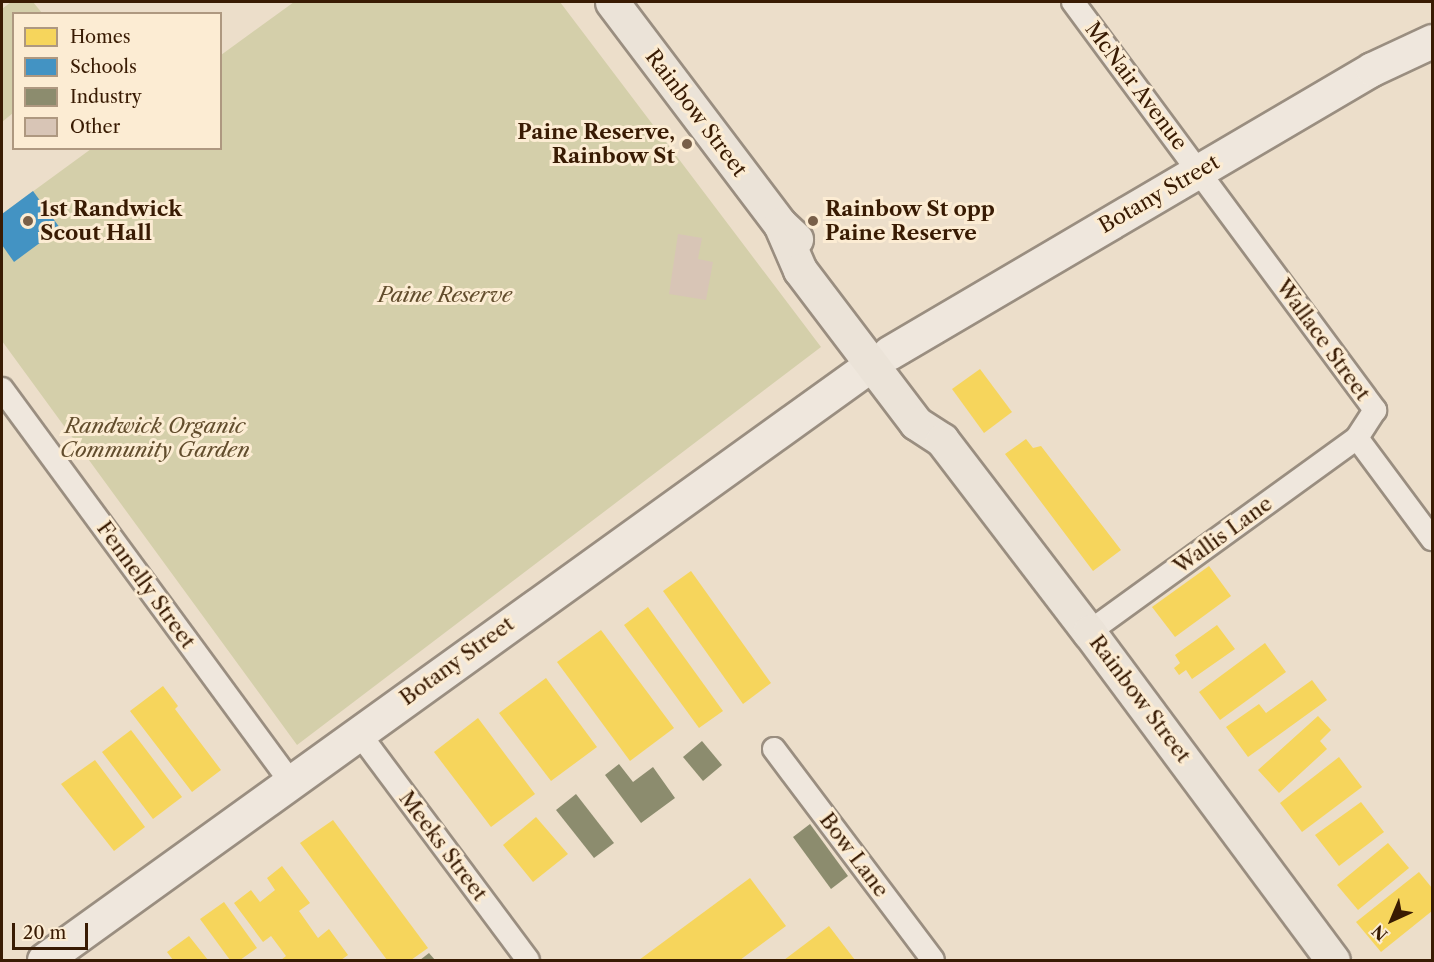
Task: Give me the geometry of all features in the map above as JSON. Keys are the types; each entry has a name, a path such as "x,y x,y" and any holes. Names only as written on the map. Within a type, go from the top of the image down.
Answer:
{"main road":[{"name":"Rainbow Street","path":"612,2 780,224 816,258 880,359 916,423 942,440 1089,632 1333,960"}],"street":[{"name":"McNair Avenue","path":"1072,2 1200,171"},
{"name":"Botany Street","path":"44,960 358,732 880,359 1372,69 1432,41"},
{"name":"Wallace Street","path":"1200,171 1375,410 1357,438"},
{"name":"Fennelly Street","path":"2,389 290,781"},
{"path":"1357,438 1432,538"},
{"name":"Wallis Lane","path":"1089,632 1357,438"},
{"name":"Meeks Street","path":"358,732 528,960"},
{"name":"Bow Lane","path":"774,748 933,960"}],"green space":[{"path":"11,2 33,2 41,12 12,12 12,114 2,122 2,9"},
{"name":"Paine Reserve","path":"294,2 560,2 821,347 297,745 2,341 2,214 90,150 222,150 222,54"}],"building: Homes":[{"path":"980,369 1012,412 984,433 952,389"},
{"path":"1026,439 1033,448 1041,446 1121,550 1093,571 1005,454"},
{"path":"1209,566 1231,596 1175,637 1152,607"},
{"path":"691,571 771,683 743,704 663,591"},
{"path":"648,607 723,711 699,728 624,625"},
{"path":"1217,625 1235,649 1192,679 1186,670 1179,675 1174,668 1180,663 1175,655"},
{"path":"601,630 674,728 630,761 557,662"},
{"path":"1265,643 1286,672 1220,720 1199,692"},
{"path":"546,678 597,747 551,781 499,713"},
{"path":"1312,680 1327,700 1248,757 1226,727 1259,704 1266,713"},
{"path":"163,686 178,706 175,709 221,770 192,792 130,711"},
{"path":"1318,716 1331,730 1320,741 1327,749 1279,793 1258,770"},
{"path":"478,718 535,794 491,827 434,752"},
{"path":"131,730 182,797 153,819 102,752"},
{"path":"1339,757 1362,787 1302,832 1280,803"},
{"path":"95,760 145,827 114,851 61,784"},
{"path":"1361,802 1384,832 1339,866 1315,835"},
{"path":"536,817 568,854 533,882 503,845"},
{"path":"333,820 428,948 411,960 387,960 300,843"},
{"path":"1388,843 1409,868 1358,910 1337,885"},
{"path":"282,866 310,903 299,911 318,938 329,929 348,955 341,960 281,960 286,956 271,936 263,942 234,903 251,890 260,902 275,890 267,878"},
{"path":"1419,872 1432,888 1432,911 1381,952 1356,922"},
{"path":"750,878 786,926 740,960 639,960"},
{"path":"224,902 257,948 240,960 230,960 200,919"},
{"path":"829,926 855,960 784,960"},
{"path":"189,936 208,960 173,960 167,952"}],"building: Schools":[{"name":"1st Randwick Scout Hall","path":"33,191 60,228 14,262 2,245 2,214"}],"building: Industry":[{"path":"702,741 722,765 703,781 683,757"},
{"path":"619,764 633,782 653,767 675,798 641,823 605,775"},
{"path":"576,794 614,843 594,858 556,810"},
{"path":"810,824 848,876 831,889 793,837"},
{"path":"429,953 435,960 420,960"}],"building: Other":[{"path":"678,234 702,238 698,259 713,262 706,300 669,294"}],"place":[{"name":"Paine Reserve, Rainbow St","path":"687,144"},
{"name":"1st Randwick Scout Hall","path":"28,221"},
{"name":"Rainbow St opp Paine Reserve","path":"813,221"}],"park label":[{"name":"Randwick Organic Community Garden","path":"155,438"}]}
